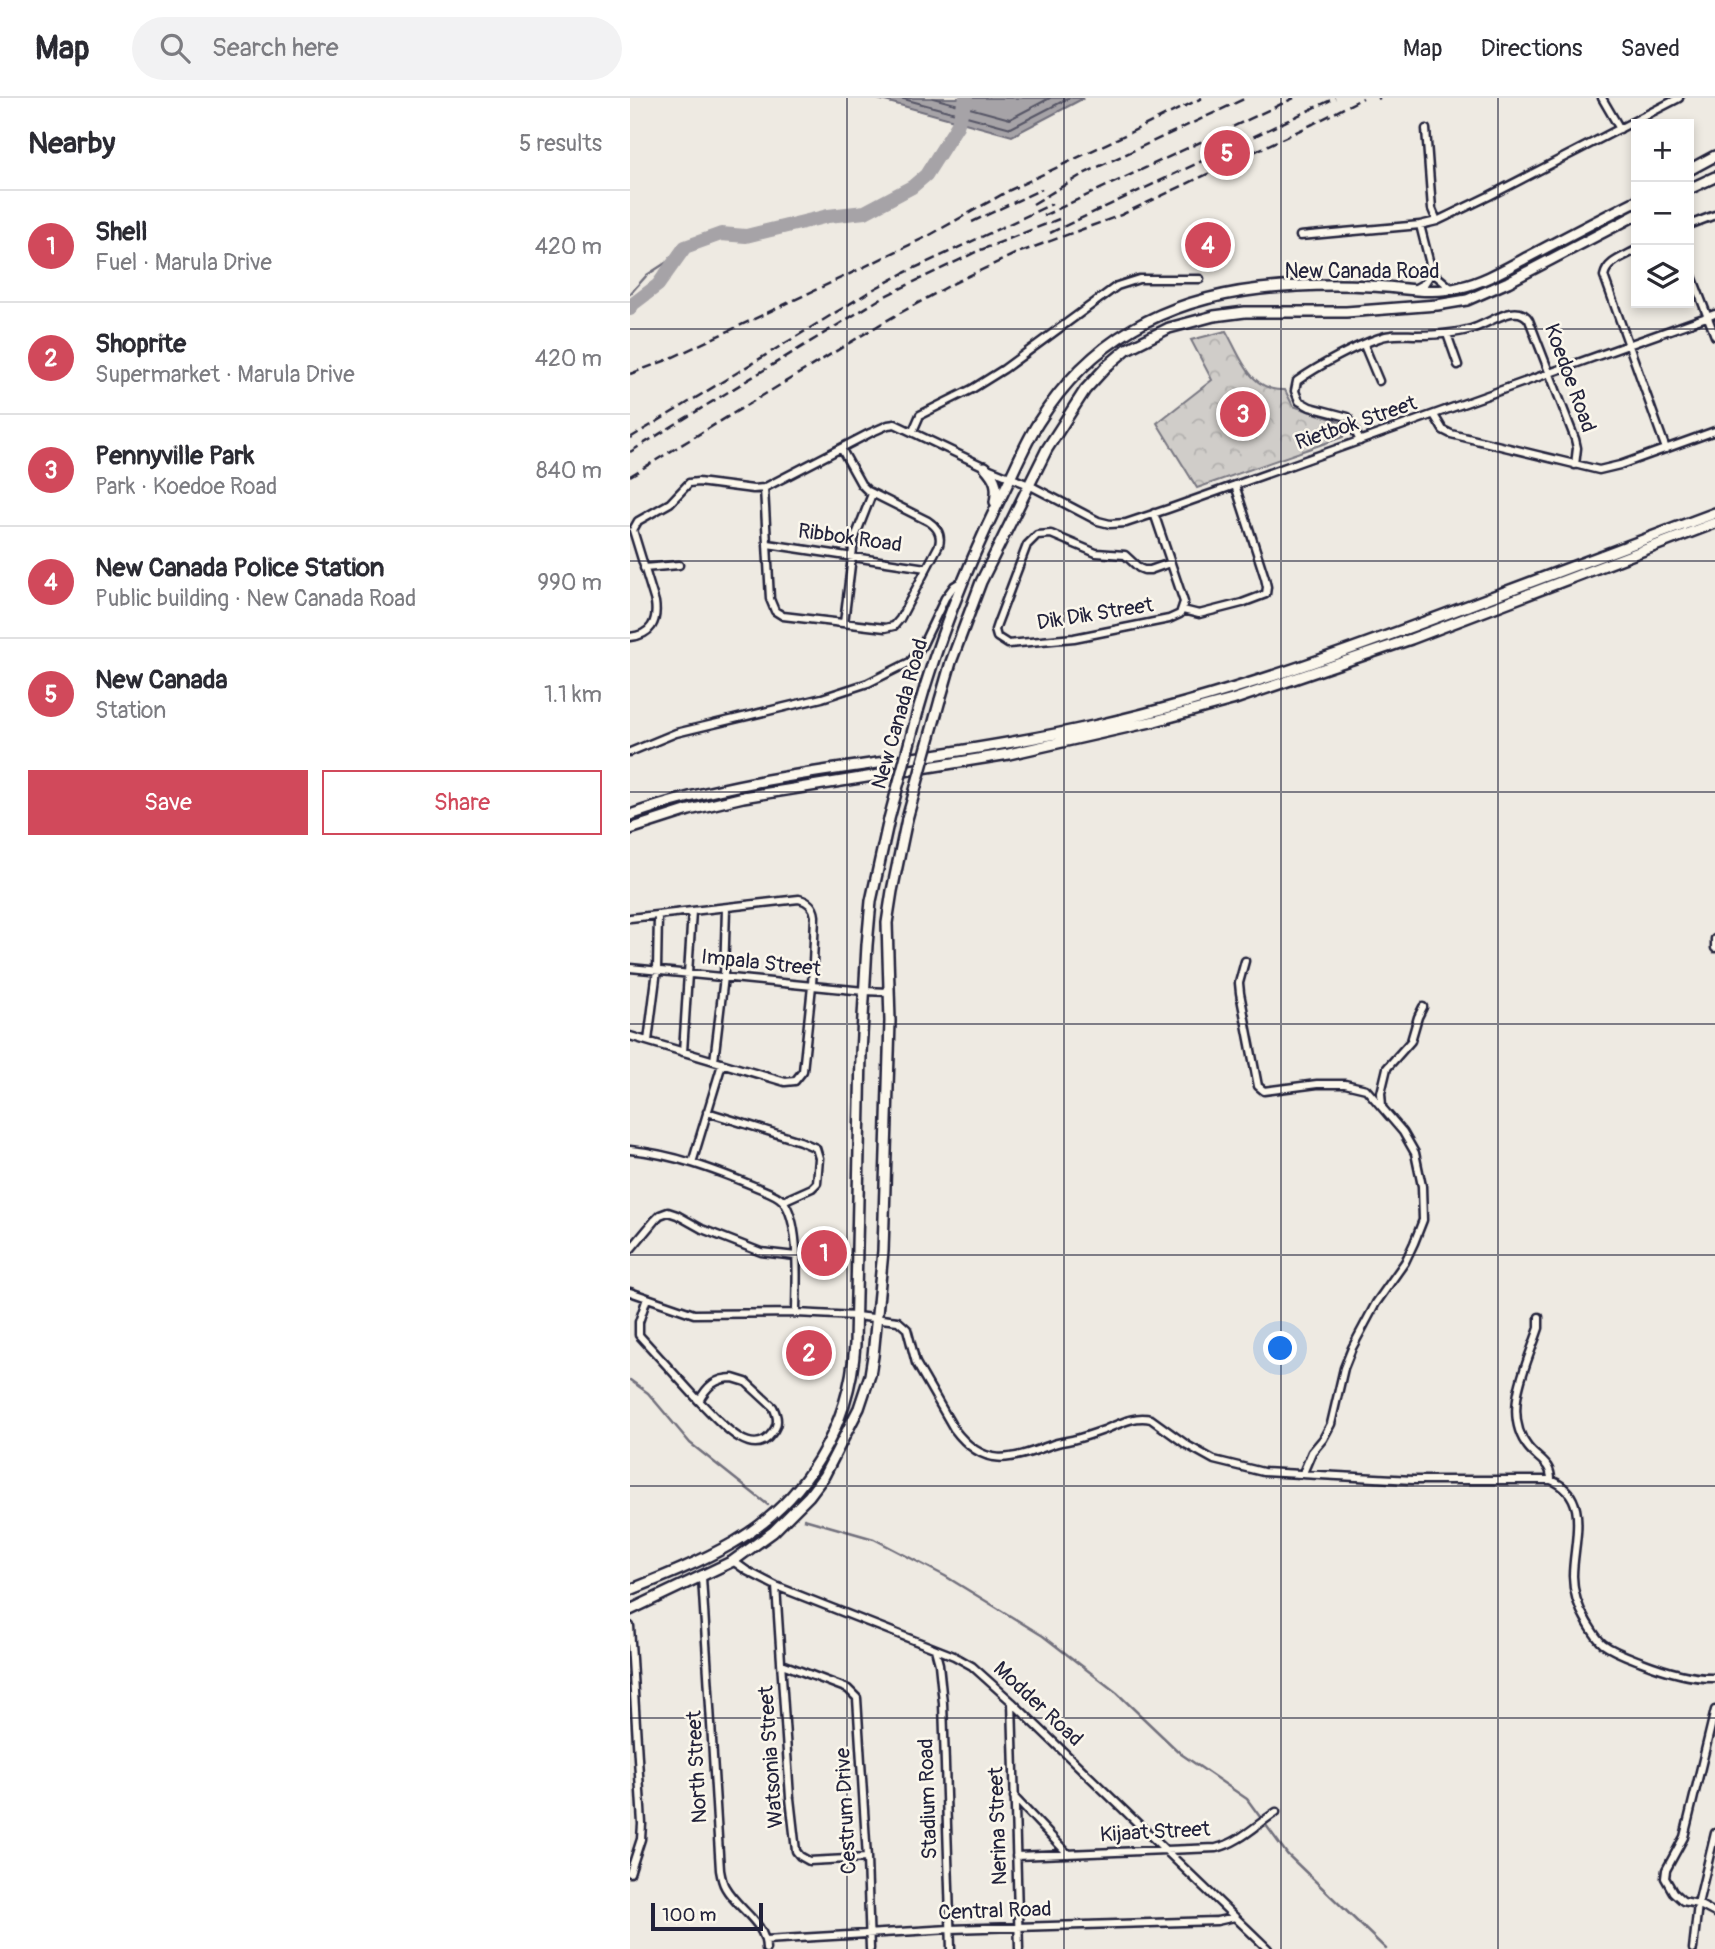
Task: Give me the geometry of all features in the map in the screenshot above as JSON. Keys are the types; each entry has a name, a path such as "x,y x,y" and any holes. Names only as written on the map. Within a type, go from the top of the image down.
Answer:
{"main road":[{"path":"1694,167 1715,156"},
{"path":"1694,188 1715,177"},
{"name":"New Canada Road","path":"630,1590 726,1547 776,1511 794,1493 817,1462 843,1408 854,1366 864,991 871,901 889,819 941,635 994,511 1036,425 1049,406 1073,377 1100,351 1162,313 1211,298 1272,288 1358,286 1412,290 1452,289 1470,285 1631,204"},
{"name":"New Canada Road","path":"630,1610 733,1561 759,1544 788,1519 809,1496 831,1465 859,1408 872,1366 883,1251 889,1070 887,923 907,819 951,662 981,582 1028,485 1076,402 1093,380 1127,349 1182,323 1227,314 1346,312 1467,300 1508,282 1631,218"},
{"path":"985,467 997,484 994,511"},
{"path":"630,815 728,787 1018,741 1098,725 1173,705 1325,659 1715,513"},
{"path":"630,829 689,810 743,797 1009,754 1144,724 1232,700 1411,639 1715,523"}],"street":[{"path":"1602,98 1620,129"},
{"path":"1300,236 1420,225 1437,221 1679,98"},
{"path":"1426,129 1432,209 1437,221"},
{"path":"1694,223 1715,215"},
{"path":"1420,225 1432,272 1452,289"},
{"path":"1631,253 1611,263 1604,276 1666,449"},
{"path":"1412,290 1425,283 1432,272"},
{"path":"630,637 646,632 655,620 655,602 632,534 638,521 670,503 689,483 764,488 888,425 898,425 913,431 920,415 972,389 1004,369 1117,286 1139,279 1200,279"},
{"path":"1694,279 1711,316 1715,336"},
{"name":"Koedoe Road","path":"1360,441 1348,417 1300,403 1294,391 1297,380 1386,335 1447,334 1478,327 1510,313 1522,313 1530,320 1551,373 1576,445 1575,465"},
{"name":"Rietbok Street","path":"913,431 1105,523 1126,523 1711,316"},
{"path":"1447,334 1458,365"},
{"path":"1364,345 1379,381"},
{"path":"1434,415 1443,430 1451,435 1604,470 1715,431"},
{"path":"764,488 770,599 777,613 783,616 885,628 894,626 900,620 939,543 940,536 937,528 922,517 872,494 861,484 841,447"},
{"path":"1183,610 1202,614 1266,594 1265,578 1235,485"},
{"path":"844,623 851,556 858,527 872,494"},
{"path":"1154,513 1170,563"},
{"name":"Dik Dik Street","path":"1051,534 1096,553 1125,555 1144,570 1170,563 1182,594 1183,610 1169,619 1074,639 1008,644 996,634 997,624 1027,545 1037,535 1051,534"},
{"name":"Ribbok Road","path":"768,544 926,568"},
{"path":"644,568 679,565"},
{"path":"630,751 676,733 822,698 868,683 910,662 922,646 945,598 954,586 962,581"},
{"path":"630,918 799,899 809,904 815,916 812,986 803,1071 795,1081 785,1082 630,1035"},
{"path":"713,1061 724,977 726,908"},
{"path":"683,1052 692,911"},
{"path":"648,1041 657,970 658,915"},
{"path":"1715,940 1715,948"},
{"path":"1245,961 1239,983 1240,993 1258,1086 1264,1091 1317,1084 1345,1084 1366,1089 1403,1132 1415,1153 1422,1186 1423,1220 1405,1262 1376,1303 1352,1348 1344,1368 1331,1424 1323,1440 1312,1452 1303,1473"},
{"name":"Impala Street","path":"630,968 889,992"},
{"path":"1382,1106 1381,1093 1387,1068 1411,1041 1423,1007"},
{"path":"692,1163 722,1064"},
{"path":"707,1112 815,1147 819,1158 817,1183 783,1201"},
{"path":"630,1150 692,1163 766,1191 783,1201 792,1222 796,1256 796,1313"},
{"path":"630,1250 660,1215 668,1212 702,1229 761,1252 796,1256"},
{"path":"630,1292 694,1314 796,1313 898,1321 906,1329 916,1363 954,1429 971,1448 985,1456 1020,1456 1053,1443 1069,1441 1144,1417 1151,1419 1187,1445 1220,1462 1263,1472 1413,1479 1552,1480 1567,1489 1576,1505 1574,1587 1581,1611 1598,1639 1620,1653 1656,1667 1700,1679 1715,1678"},
{"path":"646,1298 639,1322 639,1335 699,1401 747,1443 761,1442 771,1434 778,1423 773,1407 740,1379 728,1378 713,1383 706,1388 699,1401"},
{"path":"1539,1317 1539,1328 1516,1398 1516,1415 1518,1430 1526,1445 1549,1466 1552,1480"},
{"name":"Modder Road","path":"733,1561 747,1572 776,1586 954,1656 972,1666 1268,1949"},
{"name":"North Street","path":"702,1577 720,1870 726,1889 756,1924 765,1940"},
{"name":"Watsonia Street","path":"776,1586 796,1851 809,1861 867,1858"},
{"path":"630,1626 639,1756 641,1839 630,1873"},
{"name":"Stadium Road","path":"936,1649 943,1703 951,1949"},
{"name":"Cestrum Drive","path":"782,1664 848,1689 855,1694 858,1702 870,1949"},
{"name":"Nerina Street","path":"1012,1702 1019,1949"},
{"path":"1715,1710 1684,1837 1666,1870 1665,1878 1673,1892 1683,1900 1715,1913"},
{"path":"630,1760 639,1756"},
{"path":"1014,1797 1068,1854"},
{"name":"Kijaat Street","path":"1016,1856 1226,1846 1276,1812"},
{"path":"1693,1949 1698,1904 1715,1833"},
{"name":"Central Road","path":"765,1940 950,1929 1217,1920 1235,1917"},
{"path":"765,1940 766,1949"}],"green space":[{"path":"1226,331 1242,362 1255,379 1273,389 1285,390 1293,406 1344,423 1343,437 1197,488 1157,423 1212,380 1191,340"}],"water":[{"path":"874,98 1084,98 1012,136"}],"waterway":[{"path":"630,309 658,285 685,247 721,234 746,236 828,216 865,212 912,187 926,175 957,126 966,98"},
{"path":"630,294 647,275 681,253"},
{"path":"630,1380 648,1393 690,1443 768,1505"},
{"path":"804,1519 874,1539 945,1576 1043,1636 1117,1693 1181,1754 1247,1799 1287,1854 1386,1949"}],"railway":[{"path":"630,374 667,360 860,269 930,235 1010,190 1202,98"},
{"path":"1033,204 1083,174 1246,98"},
{"path":"1043,216 1294,98"},
{"path":"1050,233 1335,98"},
{"path":"630,476 884,322 954,283 1015,254 1121,215 1363,98"},
{"path":"972,222 1042,189"},
{"path":"630,438 874,289 1052,204"},
{"path":"630,452 885,296 978,251 1059,219"}],"place":[{"name":"New Canada","path":"1227,153"},
{"name":"New Canada Police Station","path":"1208,245"},
{"name":"Pennyville Park","path":"1243,414"},
{"name":"Shell","path":"824,1253"},
{"name":"Shoprite","path":"809,1353"}]}
